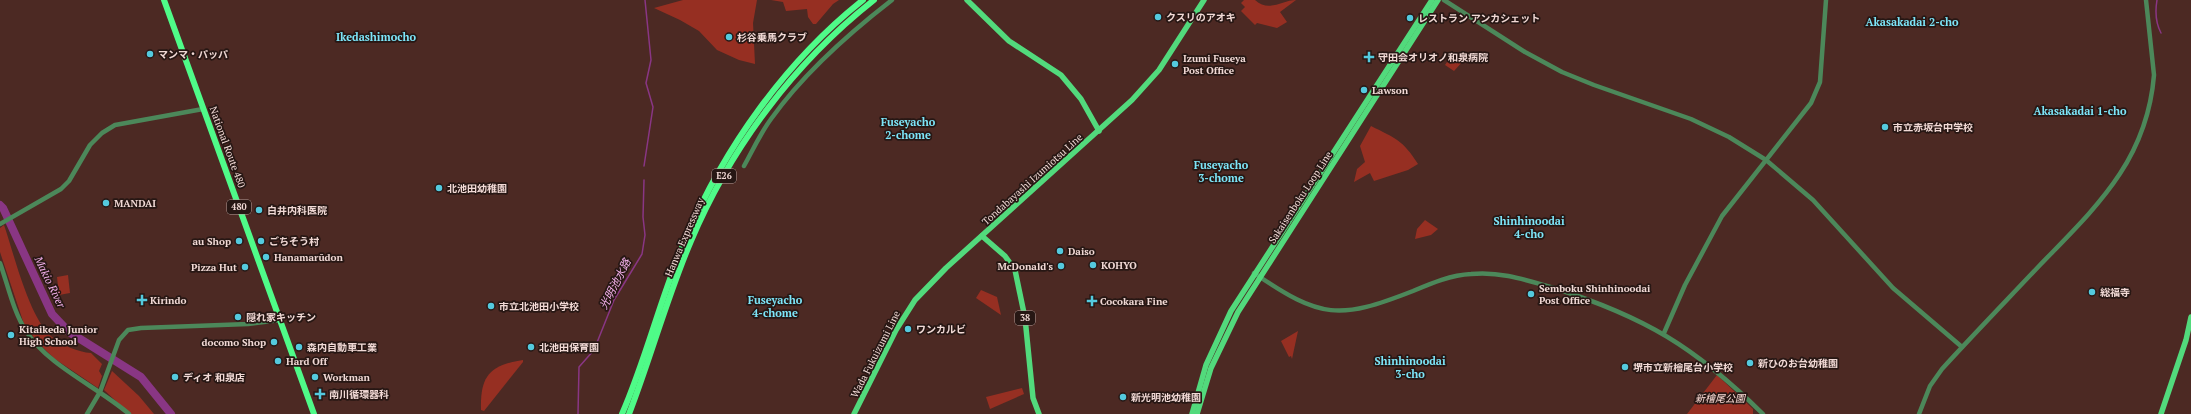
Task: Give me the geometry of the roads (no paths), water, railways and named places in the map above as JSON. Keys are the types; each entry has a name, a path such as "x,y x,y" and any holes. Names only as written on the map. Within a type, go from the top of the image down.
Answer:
{"highway":[{"name":"National Route 480","path":"164,0 314,414"},
{"name":"Hanwa Expressway","path":"622,414 685,239 701,203 728,155 757,113 785,77 831,28 863,0"},
{"name":"Hanwa Expressway","path":"629,414 691,241 733,158 789,82 834,34 874,0"}],"main road":[{"path":"967,0 1009,41 1061,75 1081,99 1099,131 1132,100 1159,70 1204,0"},
{"name":"Sakaisenboku Loop Line","path":"1197,414 1205,387 1222,344 1257,275 1432,0"},
{"name":"Sakaisenboku Loop Line","path":"1192,414 1202,378 1216,341 1231,311 1257,275 1438,0"},
{"name":"Tondabayashi Izumiotsu Line","path":"1039,414 1032,393 1025,318 1015,270 1005,256 982,236 1099,131"},
{"name":"Wada Fukuizumi Line","path":"854,414 893,334 910,306 934,280 982,236"},
{"path":"2162,414 2186,340 2191,317"}],"street":[{"path":"744,166 771,118 804,79 842,43 892,0"},
{"path":"1444,0 1526,52 1562,72 1594,85 1691,119 1729,137 1766,160 1812,200 1893,288 1962,347"},
{"path":"1664,333 1685,285 1714,229 1746,184 1805,112 1820,82 1826,0"},
{"path":"1919,414 1930,386 1962,347 2091,212 2118,179 2130,157 2148,112 2153,87 2154,75 2146,0"},
{"path":"0,224 61,189 69,180 90,145 115,125 203,108"},
{"path":"0,262 20,320 31,339 54,360 129,414"},
{"path":"1257,275 1296,300 1330,311 1353,310 1370,307 1461,275 1501,274 1521,278 1609,306 1664,333 1712,366 1763,414"},
{"path":"87,414 100,392 117,344 122,335 134,328 248,324 280,320"}],"waterway":[{"name":"光明池水路","path":"644,166 653,107 646,83 651,60 645,0"},
{"path":"2157,0 2156,17 2161,33"},
{"name":"光明池水路","path":"578,414 579,367 594,350 614,300 642,254 645,235 643,217 644,180"},
{"name":"Makio River","path":"0,205 3,208 52,314 69,332 141,377 171,414"}],"place":[{"name":"クスリのアオキ","path":"1158,17"},
{"name":"レストラン アンカシェット","path":"1410,18"},
{"name":"杉谷乗馬クラブ","path":"729,37"},
{"name":"マンマ・パッパ","path":"150,54"},
{"name":"守田会オリオノ和泉病院","path":"1369,57"},
{"name":"Izumi Fuseya Post Office","path":"1175,64"},
{"name":"Lawson","path":"1364,90"},
{"name":"市立赤坂台中学校","path":"1885,127"},
{"name":"北池田幼稚園","path":"439,188"},
{"name":"MANDAI","path":"106,203"},
{"name":"白井内科医院","path":"259,210"},
{"name":"au Shop","path":"239,241"},
{"name":"ごちそう村","path":"261,241"},
{"name":"Daiso","path":"1060,251"},
{"name":"Hanamarūdon","path":"266,257"},
{"name":"KOHYO","path":"1093,265"},
{"name":"McDonald's","path":"1061,266"},
{"name":"Pizza Hut","path":"245,267"},
{"name":"総福寺","path":"2092,292"},
{"name":"Semboku Shinhinoodai Post Office","path":"1531,294"},
{"name":"Kirindo","path":"142,300"},
{"name":"Cocokara Fine","path":"1092,301"},
{"name":"市立北池田小学校","path":"491,306"},
{"name":"隠れ家キッチン","path":"238,317"},
{"name":"ワンカルビ","path":"908,329"},
{"name":"Kitaikeda Junior High School","path":"11,335"},
{"name":"docomo Shop","path":"274,342"},
{"name":"森内自動車工業","path":"299,347"},
{"name":"北池田保育園","path":"531,347"},
{"name":"Hard Off","path":"278,361"},
{"name":"新ひのお台幼稚園","path":"1750,363"},
{"name":"堺市立新檜尾台小学校","path":"1625,367"},
{"name":"ディオ 和泉店","path":"175,377"},
{"name":"Workman","path":"315,377"},
{"name":"南川循環器科","path":"320,394"},
{"name":"新光明池幼稚園","path":"1123,397"}],"district":[{"name":"Akasakadai 2-cho","path":"1912,22"},
{"name":"Ikedashimocho","path":"376,37"},
{"name":"Akasakadai 1-cho","path":"2080,111"},
{"name":"Fuseyacho 2-chome","path":"908,128"},
{"name":"Fuseyacho 3-chome","path":"1221,171"},
{"name":"Shinhinoodai 4-cho","path":"1529,227"},
{"name":"Fuseyacho 4-chome","path":"775,306"},
{"name":"Shinhinoodai 3-cho","path":"1410,367"}],"park label":[{"name":"新檜尾公園","path":"1720,398"}]}
